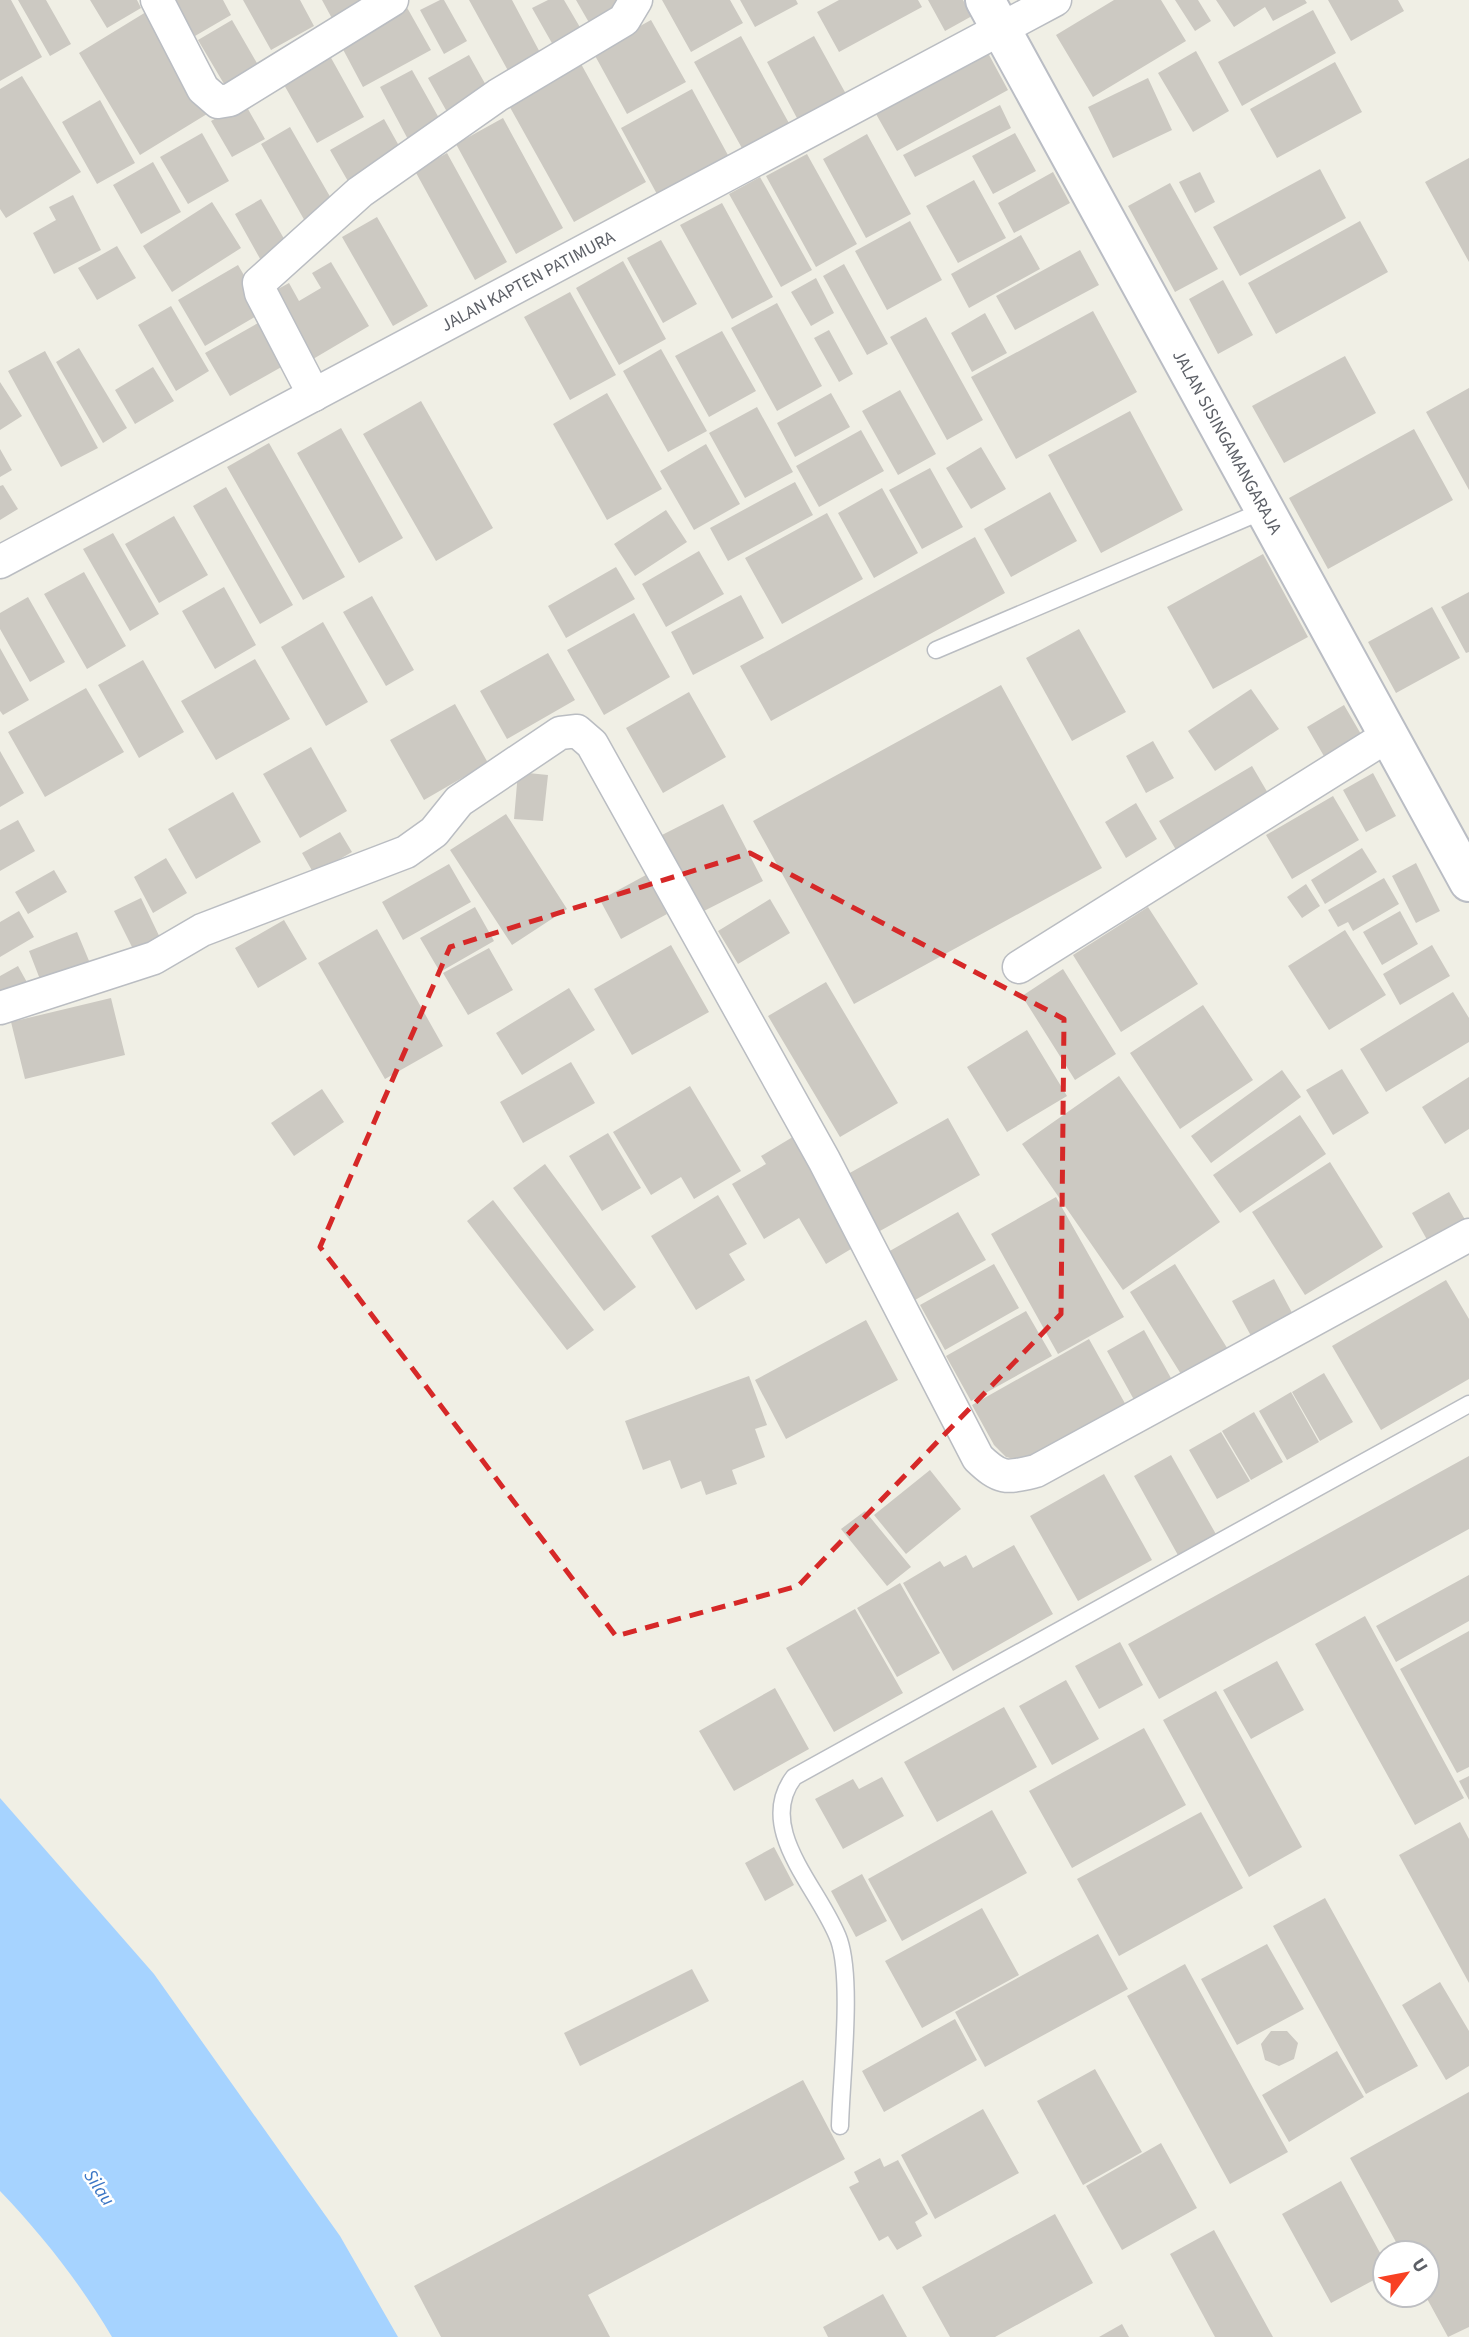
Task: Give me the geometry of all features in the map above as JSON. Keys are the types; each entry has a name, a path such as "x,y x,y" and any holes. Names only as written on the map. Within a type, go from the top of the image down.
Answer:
{"street":[{"path":"157,0 203,89 218,102 230,100 393,0"},
{"path":"314,395 261,293 259,283 360,192 498,95 624,20 636,0"},
{"name":"JALAN KAPTEN PATIMURA","path":"0,562 314,395 993,15 1055,0"},
{"name":"JALAN SISINGAMANGARAJA","path":"993,15 1267,509 1469,882"},
{"path":"0,1008 153,958 202,930 406,852 434,832 459,801 559,733 577,731 592,744 824,1160 978,1458 995,1474 1015,1476 1036,1471 1469,1235"},
{"path":"1019,967 1389,735"}],"lane":[{"path":"936,650 1267,509"},
{"path":"840,2126 845,1970 839,1941 785,1839 779,1808 783,1791 794,1777 1469,1404"}],"highlighted area":[{"path":"750,853 1064,1019 1061,1314 798,1586 616,1636 320,1247 450,947"}],"water":[{"name":"Silau","path":"0,1798 154,1974 340,2236 398,2337 112,2337 60,2261 0,2191"}],"building":[{"path":"0,0 11,0 42,57 0,81"},
{"path":"18,0 46,0 71,44 50,56"},
{"path":"90,0 137,0 141,8 107,28"},
{"path":"174,0 223,0 231,15 195,36"},
{"path":"243,0 300,0 314,26 271,50"},
{"path":"322,0 379,0 335,24"},
{"path":"444,0 467,41 444,54 420,10"},
{"path":"469,0 512,0 544,60 512,78"},
{"path":"548,0 564,0 581,29 553,45 532,8"},
{"path":"576,0 624,0 591,26"},
{"path":"662,0 730,0 743,23 691,52"},
{"path":"740,0 796,0 798,4 755,27"},
{"path":"839,0 918,0 922,7 839,52 817,12"},
{"path":"928,0 963,0 972,16 945,31"},
{"path":"1114,0 1161,0 1186,41 1093,97 1056,35"},
{"path":"1175,0 1198,0 1211,21 1195,31"},
{"path":"1216,0 1305,0 1307,3 1273,21 1265,7 1234,27"},
{"path":"1328,0 1398,0 1404,11 1351,41"},
{"path":"405,4 431,50 363,87 338,40"},
{"path":"1313,10 1336,53 1242,106 1218,62"},
{"path":"146,12 207,114 140,155 79,53"},
{"path":"232,20 261,70 227,89 198,40"},
{"path":"651,20 686,82 627,114 593,52"},
{"path":"741,36 790,125 743,150 694,62"},
{"path":"814,36 846,94 798,120 767,62"},
{"path":"1196,51 1229,111 1193,132 1158,73"},
{"path":"988,53 1008,90 897,151 876,114"},
{"path":"469,55 492,96 451,119 428,78"},
{"path":"330,56 364,117 317,143 283,83"},
{"path":"580,62 646,182 574,222 507,102"},
{"path":"1335,62 1362,112 1277,158 1250,109"},
{"path":"412,70 444,127 411,145 380,87"},
{"path":"22,76 81,172 6,218 0,209 0,89"},
{"path":"1148,78 1172,130 1113,158 1088,107"},
{"path":"692,89 729,157 658,196 621,128"},
{"path":"100,100 135,163 97,184 62,122"},
{"path":"244,102 265,139 232,157 211,121"},
{"path":"1000,105 1011,128 915,177 903,155"},
{"path":"503,118 563,228 516,254 456,144"},
{"path":"384,119 403,153 349,183 330,150"},
{"path":"290,127 336,207 306,223 261,144"},
{"path":"202,133 229,181 188,204 160,157"},
{"path":"1015,133 1036,171 993,194 972,156"},
{"path":"867,134 911,214 866,238 823,159"},
{"path":"447,153 507,262 475,280 415,171"},
{"path":"807,154 857,244 816,267 766,176"},
{"path":"1469,158 1469,262 1425,182"},
{"path":"153,162 181,212 141,234 113,185"},
{"path":"1320,169 1346,218 1240,276 1213,227"},
{"path":"1053,172 1070,203 1014,233 998,203"},
{"path":"1200,172 1215,202 1195,213 1179,182"},
{"path":"760,177 812,270 781,287 729,194"},
{"path":"974,180 1006,238 958,263 926,206"},
{"path":"1170,183 1218,269 1175,292 1128,206"},
{"path":"73,195 101,250 54,274 33,233 56,220 49,207"},
{"path":"261,199 290,249 263,264 235,214"},
{"path":"212,202 241,248 172,292 143,246"},
{"path":"722,203 773,297 732,319 680,225"},
{"path":"377,217 428,306 393,326 342,237"},
{"path":"910,221 942,280 887,310 855,251"},
{"path":"1360,221 1388,272 1276,334 1248,283"},
{"path":"1021,235 1040,269 969,308 951,274"},
{"path":"661,240 697,304 663,323 627,258"},
{"path":"117,246 136,278 97,300 78,268"},
{"path":"1080,250 1099,285 1015,330 996,296"},
{"path":"623,261 666,339 619,365 576,288"},
{"path":"331,262 369,326 308,362 269,294 289,283 299,301 321,288 312,273"},
{"path":"844,264 888,344 867,355 823,276"},
{"path":"238,265 265,311 205,346 178,300"},
{"path":"816,278 834,313 811,326 791,292"},
{"path":"1223,280 1253,335 1218,354 1189,299"},
{"path":"570,292 616,375 570,400 524,317"},
{"path":"777,303 822,386 777,411 731,328"},
{"path":"171,306 209,371 176,391 138,325"},
{"path":"1093,311 1137,392 1016,459 971,377"},
{"path":"985,313 1007,353 972,372 951,333"},
{"path":"926,317 983,420 947,440 890,337"},
{"path":"267,318 292,361 230,396 205,353"},
{"path":"829,330 853,374 839,382 814,338"},
{"path":"722,331 756,391 709,417 675,356"},
{"path":"79,348 127,428 103,443 56,362"},
{"path":"661,349 707,431 668,452 623,371"},
{"path":"45,351 98,448 61,467 8,371"},
{"path":"1345,356 1376,413 1284,463 1252,406"},
{"path":"153,367 174,401 135,424 115,390"},
{"path":"0,382 22,416 0,430"},
{"path":"1469,388 1469,490 1426,412"},
{"path":"900,390 936,454 898,475 862,411"},
{"path":"607,393 662,489 607,520 553,424"},
{"path":"831,393 850,427 795,457 777,423"},
{"path":"421,401 493,528 436,561 363,434"},
{"path":"757,407 793,472 745,498 709,433"},
{"path":"1130,411 1183,510 1101,553 1048,455"},
{"path":"341,428 403,538 359,563 297,453"},
{"path":"1414,429 1453,500 1328,569 1289,498"},
{"path":"861,430 884,471 819,507 796,466"},
{"path":"269,443 345,577 303,600 227,467"},
{"path":"706,444 740,504 694,530 660,471"},
{"path":"981,447 1006,489 971,509 946,468"},
{"path":"0,449 12,470 0,477"},
{"path":"930,468 963,527 922,549 889,490"},
{"path":"795,482 813,515 728,561 710,528"},
{"path":"3,485 18,509 0,520 0,486"},
{"path":"226,487 293,605 260,624 193,506"},
{"path":"882,488 918,553 874,578 838,513"},
{"path":"1050,492 1077,541 1011,577 984,529"},
{"path":"666,510 687,542 635,576 614,544"},
{"path":"827,513 863,579 782,624 745,558"},
{"path":"174,516 208,575 159,603 125,544"},
{"path":"113,533 159,614 130,631 83,549"},
{"path":"975,537 1005,593 771,721 740,666"},
{"path":"699,551 724,594 666,627 642,584"},
{"path":"1263,554 1308,637 1213,689 1167,607"},
{"path":"616,567 635,599 566,638 548,606"},
{"path":"84,572 126,646 87,669 44,594"},
{"path":"224,587 256,645 215,669 182,611"},
{"path":"1469,592 1469,652 1466,653 1441,607"},
{"path":"741,595 764,638 693,675 671,632"},
{"path":"372,596 414,670 386,686 343,612"},
{"path":"28,597 65,662 30,682 0,629 0,613"},
{"path":"1432,607 1460,658 1396,693 1368,642"},
{"path":"634,613 670,677 604,715 567,650"},
{"path":"323,622 368,702 326,726 281,647"},
{"path":"1079,629 1126,712 1072,741 1026,658"},
{"path":"0,648 29,700 3,715 0,711"},
{"path":"548,653 575,700 507,739 480,691"},
{"path":"255,659 290,719 216,760 181,701"},
{"path":"143,660 184,732 139,758 98,685"},
{"path":"1001,685 1102,868 854,1004 753,821"},
{"path":"86,688 124,752 45,797 8,732"},
{"path":"1251,689 1279,729 1215,771 1188,731"},
{"path":"689,692 726,757 663,793 626,728"},
{"path":"455,704 488,763 424,800 390,740"},
{"path":"1344,705 1365,741 1328,763 1307,727"},
{"path":"1153,741 1174,778 1146,793 1126,756"},
{"path":"311,747 347,811 300,838 263,774"},
{"path":"0,751 24,793 0,807"},
{"path":"1252,766 1272,800 1179,855 1159,821"},
{"path":"518,772 548,775 543,821 514,819"},
{"path":"1373,773 1396,816 1366,832 1343,790"},
{"path":"233,792 261,842 196,879 168,829"},
{"path":"1333,796 1359,840 1292,879 1266,835"},
{"path":"1136,803 1157,839 1126,858 1105,822"},
{"path":"723,804 763,881 698,914 658,837"},
{"path":"506,814 567,909 512,945 450,850"},
{"path":"18,820 35,851 0,871 0,830"},
{"path":"340,832 352,852 314,874 302,853"},
{"path":"1362,848 1377,872 1325,904 1311,880"},
{"path":"166,858 187,893 153,913 134,877"},
{"path":"1416,863 1440,911 1416,923 1392,876"},
{"path":"449,864 471,902 403,940 382,902"},
{"path":"54,870 67,892 28,914 15,892"},
{"path":"646,875 667,914 621,939 600,900"},
{"path":"1384,878 1399,904 1353,931 1348,922 1338,927 1328,910"},
{"path":"1306,884 1320,906 1302,918 1287,897"},
{"path":"141,898 163,944 137,957 114,911"},
{"path":"770,899 790,933 738,964 718,931"},
{"path":"475,907 494,941 440,972 420,938"},
{"path":"1148,907 1198,984 1121,1032 1073,955"},
{"path":"19,911 34,937 0,957 0,922"},
{"path":"1400,911 1418,944 1382,965 1363,932"},
{"path":"284,920 307,959 258,988 235,948"},
{"path":"377,929 443,1046 385,1079 318,963"},
{"path":"1345,930 1386,995 1329,1030 1288,966"},
{"path":"77,932 92,968 43,987 29,951"},
{"path":"671,945 709,1012 632,1055 594,989"},
{"path":"1432,945 1450,976 1400,1005 1383,974"},
{"path":"489,948 513,990 468,1015 443,973"},
{"path":"18,966 29,986 0,1002 0,976"},
{"path":"1063,969 1116,1054 1075,1080 1022,996"},
{"path":"826,982 898,1103 840,1137 768,1016"},
{"path":"569,988 595,1030 522,1075 496,1033"},
{"path":"1453,992 1469,1018 1469,1042 1386,1092 1360,1049"},
{"path":"111,998 125,1055 25,1079 11,1022"},
{"path":"1203,1005 1253,1080 1180,1129 1130,1053"},
{"path":"1027,1030 1067,1096 1007,1132 967,1067"},
{"path":"571,1062 595,1103 523,1143 500,1102"},
{"path":"1342,1069 1369,1113 1333,1135 1306,1090"},
{"path":"1282,1070 1301,1097 1211,1163 1191,1136"},
{"path":"1119,1076 1220,1222 1123,1290 1022,1144"},
{"path":"1469,1077 1469,1129 1445,1144 1422,1107"},
{"path":"690,1086 741,1171 694,1199 681,1177 651,1195 613,1132"},
{"path":"322,1089 344,1122 294,1156 271,1123"},
{"path":"1300,1115 1326,1154 1240,1213 1213,1175"},
{"path":"948,1118 980,1175 871,1236 839,1179"},
{"path":"608,1133 641,1188 602,1211 569,1156"},
{"path":"796,1135 861,1243 826,1264 799,1218 764,1239 732,1184 766,1164 761,1156"},
{"path":"1330,1162 1383,1247 1305,1295 1252,1212"},
{"path":"545,1164 636,1287 604,1311 513,1188"},
{"path":"1449,1192 1467,1223 1430,1245 1412,1213"},
{"path":"718,1195 747,1244 729,1254 745,1280 696,1310 651,1236"},
{"path":"1056,1197 1124,1317 1058,1354 991,1234"},
{"path":"493,1200 594,1330 567,1350 467,1221"},
{"path":"958,1212 986,1260 915,1300 888,1252"},
{"path":"994,1264 1019,1308 945,1350 920,1305"},
{"path":"1175,1264 1229,1351 1184,1379 1130,1292"},
{"path":"1274,1279 1297,1322 1256,1345 1232,1301"},
{"path":"1446,1280 1469,1319 1469,1379 1381,1430 1332,1346"},
{"path":"1026,1311 1052,1356 971,1401 946,1356"},
{"path":"866,1320 898,1380 786,1439 755,1380"},
{"path":"1144,1330 1176,1387 1138,1407 1107,1351"},
{"path":"1089,1339 1127,1407 1022,1461 1006,1457 994,1445 972,1405"},
{"path":"1324,1373 1353,1422 1320,1441 1292,1392"},
{"path":"749,1376 767,1425 755,1429 765,1457 732,1470 737,1484 706,1495 701,1481 681,1489 670,1460 643,1470 625,1421"},
{"path":"1291,1392 1319,1442 1287,1460 1259,1411"},
{"path":"1254,1412 1283,1462 1251,1480 1222,1431"},
{"path":"1221,1432 1250,1481 1217,1499 1189,1450"},
{"path":"1171,1455 1217,1536 1179,1557 1134,1476"},
{"path":"1469,1456 1469,1529 1159,1699 1128,1644"},
{"path":"930,1470 961,1509 906,1554 874,1515"},
{"path":"1104,1474 1152,1560 1078,1601 1030,1516"},
{"path":"865,1511 911,1567 887,1586 841,1529"},
{"path":"1014,1545 1053,1614 953,1671 903,1583 940,1561 944,1567 966,1555 973,1568"},
{"path":"1469,1575 1469,1621 1396,1662 1376,1626"},
{"path":"900,1583 940,1653 897,1677 857,1608"},
{"path":"855,1609 903,1693 834,1732 786,1648"},
{"path":"1365,1616 1464,1798 1415,1825 1315,1644"},
{"path":"1469,1631 1469,1767 1457,1773 1400,1669"},
{"path":"1120,1642 1143,1685 1099,1709 1075,1666"},
{"path":"1277,1661 1304,1710 1251,1739 1223,1690"},
{"path":"1066,1680 1099,1739 1052,1765 1019,1706"},
{"path":"775,1688 809,1749 734,1791 699,1731"},
{"path":"1216,1691 1302,1847 1249,1877 1163,1720"},
{"path":"1004,1707 1037,1767 937,1822 904,1762"},
{"path":"1144,1728 1186,1805 1072,1868 1029,1791"},
{"path":"1469,1776 1469,1800 1459,1781"},
{"path":"882,1777 904,1816 843,1849 815,1799 853,1779 859,1789"},
{"path":"992,1810 1027,1873 902,1941 868,1879"},
{"path":"1201,1812 1243,1888 1119,1956 1077,1879"},
{"path":"1460,1822 1469,1839 1469,1983 1399,1855"},
{"path":"774,1847 794,1885 765,1901 745,1863"},
{"path":"862,1874 887,1921 856,1937 831,1891"},
{"path":"1325,1898 1418,2066 1366,2094 1273,1926"},
{"path":"982,1908 1019,1975 922,2028 885,1961"},
{"path":"1098,1934 1128,1989 985,2067 955,2012"},
{"path":"1267,1944 1304,2009 1237,2045 1201,1979"},
{"path":"1185,1964 1288,2152 1230,2184 1127,1996"},
{"path":"692,1969 709,2001 580,2066 564,2033"},
{"path":"1440,1982 1469,2031 1469,2066 1446,2080 1402,2005"},
{"path":"955,2019 977,2060 884,2112 862,2071"},
{"path":"1271,2031 1287,2031 1298,2043 1294,2059 1279,2066 1265,2060 1261,2044"},
{"path":"1337,2051 1364,2097 1289,2142 1262,2095"},
{"path":"1095,2069 1142,2152 1083,2185 1037,2101"},
{"path":"803,2080 845,2159 588,2295 610,2337 441,2337 414,2286"},
{"path":"1469,2092 1469,2327 1448,2337 1433,2309 1441,2309 1441,2239 1394,2239 1350,2158"},
{"path":"983,2109 1019,2173 935,2219 901,2155"},
{"path":"1161,2143 1197,2208 1122,2250 1086,2186"},
{"path":"880,2158 884,2167 898,2160 928,2214 915,2222 922,2236 897,2250 888,2236 879,2241 849,2187 859,2182 854,2172"},
{"path":"1341,2181 1373,2239 1371,2282 1331,2303 1282,2214"},
{"path":"1055,2214 1093,2283 995,2337 950,2337 922,2287"},
{"path":"1214,2230 1273,2337 1215,2337 1170,2254"},
{"path":"883,2294 907,2337 828,2337 823,2327"},
{"path":"1122,2324 1129,2337 1099,2337"}]}
